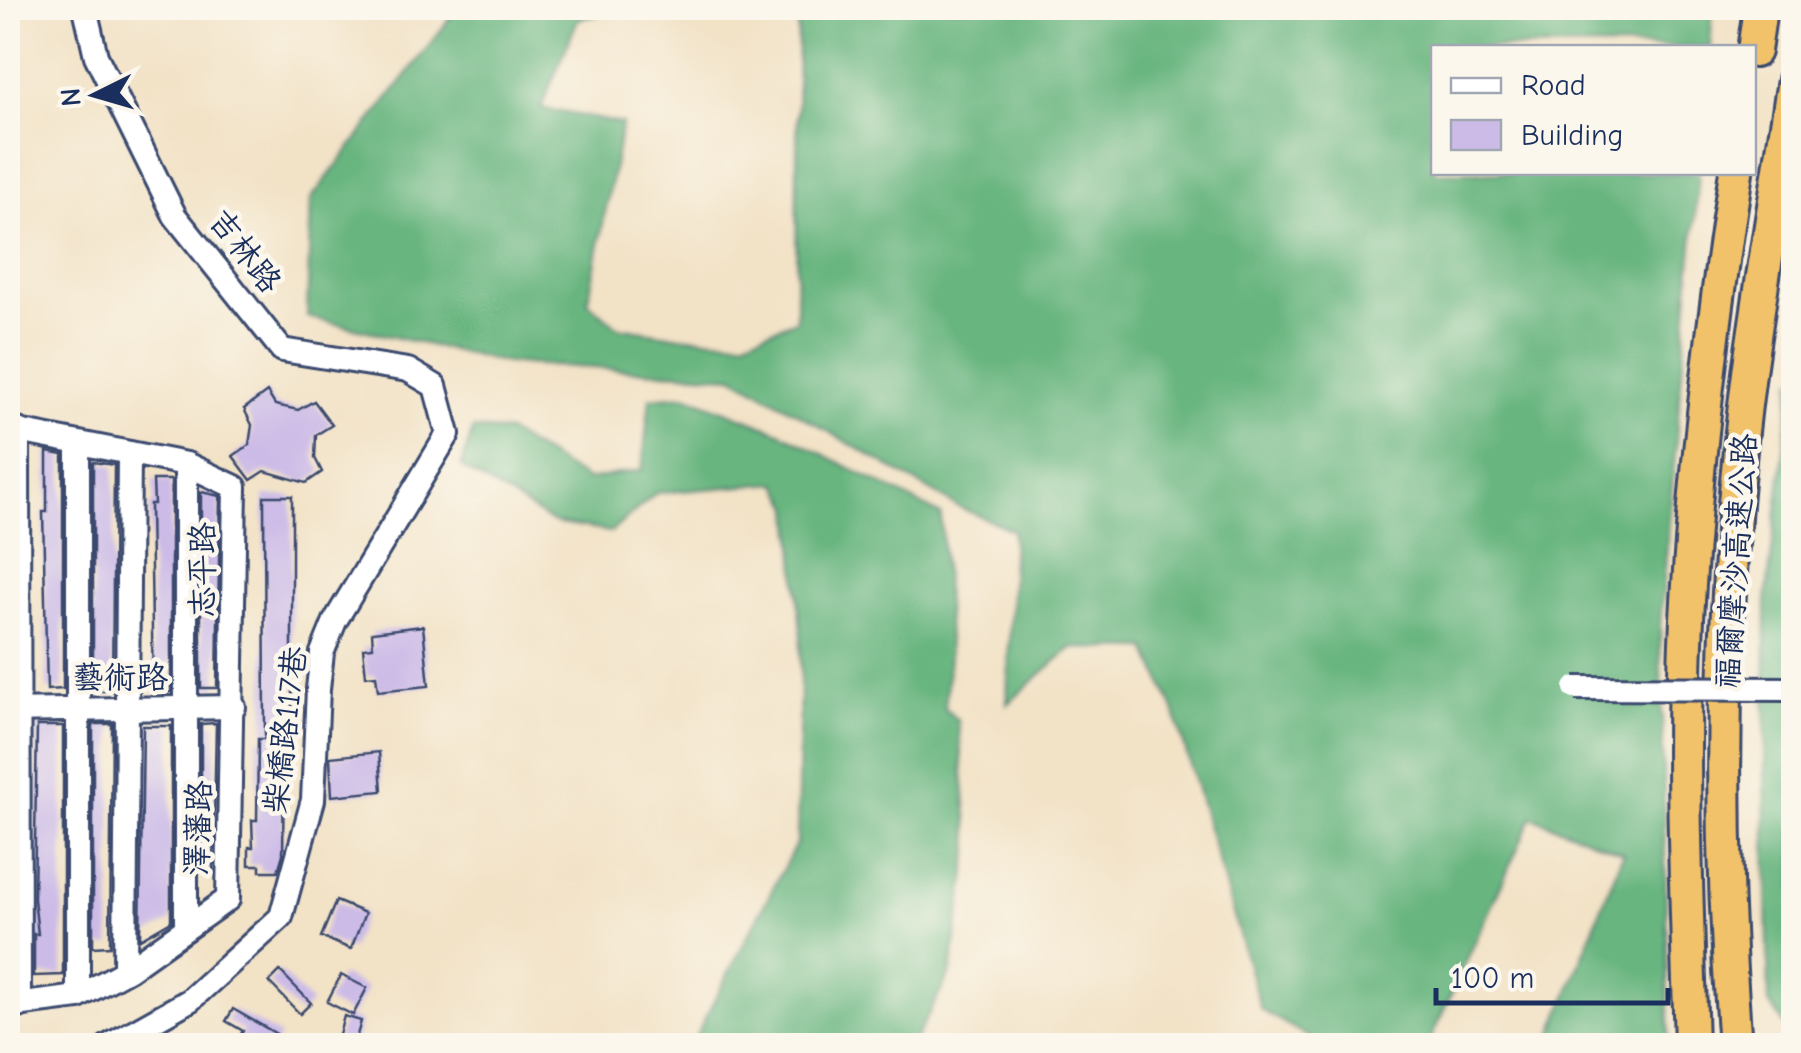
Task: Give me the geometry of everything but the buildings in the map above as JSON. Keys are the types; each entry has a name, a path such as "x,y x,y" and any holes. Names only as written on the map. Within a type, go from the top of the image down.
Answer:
{"highway":[{"path":"1755,45 1760,8"},
{"name":"福爾摩沙高速公路","path":"1735,1046 1724,792 1731,579 1748,375 1794,80"},
{"name":"福爾摩沙高速公路","path":"1691,1046 1684,788 1687,623 1696,477 1736,175"}],"street":[{"name":"吉林路","path":"85,8 96,56 176,216 282,350 408,370 436,386 448,423"},
{"name":"柴橋路117巷","path":"108,1046 190,1000 281,916 313,800 322,653 335,621 448,434 448,423"},
{"name":"志平路","path":"13,430 186,464 235,487 234,707"},
{"path":"13,430 13,1006"},
{"path":"78,443 78,997"},
{"path":"126,971 129,453"},
{"name":"志平路","path":"186,464 186,709"},
{"path":"1576,688 1794,689"},
{"name":"藝術路","path":"13,711 234,707"},
{"name":"澤藩路","path":"13,1006 78,997 126,971 228,899 234,707"},
{"name":"澤藩路","path":"186,709 186,928"}],"green space":[{"path":"458,8 634,8 578,19 541,108 622,124 588,302 618,327 743,341 796,320 798,8 1713,8 1710,45 1431,45 1431,175 1699,175 1660,627 1669,1045 1548,1045 1623,853 1532,817 1428,1045 1323,1045 1261,1010 1174,710 1147,649 1071,648 1007,704 1013,530 960,508 733,376 507,363 307,317 311,199"},
{"path":"1793,378 1792,1036 1769,1003 1765,778 1766,600"},
{"path":"685,395 782,433 941,515 949,656 945,709 958,721 970,846 951,972 912,1045 691,1045 797,842 801,634 791,507 778,483 656,493 611,532 554,523 461,467 473,429 508,432 587,480 642,470 650,398"}]}
